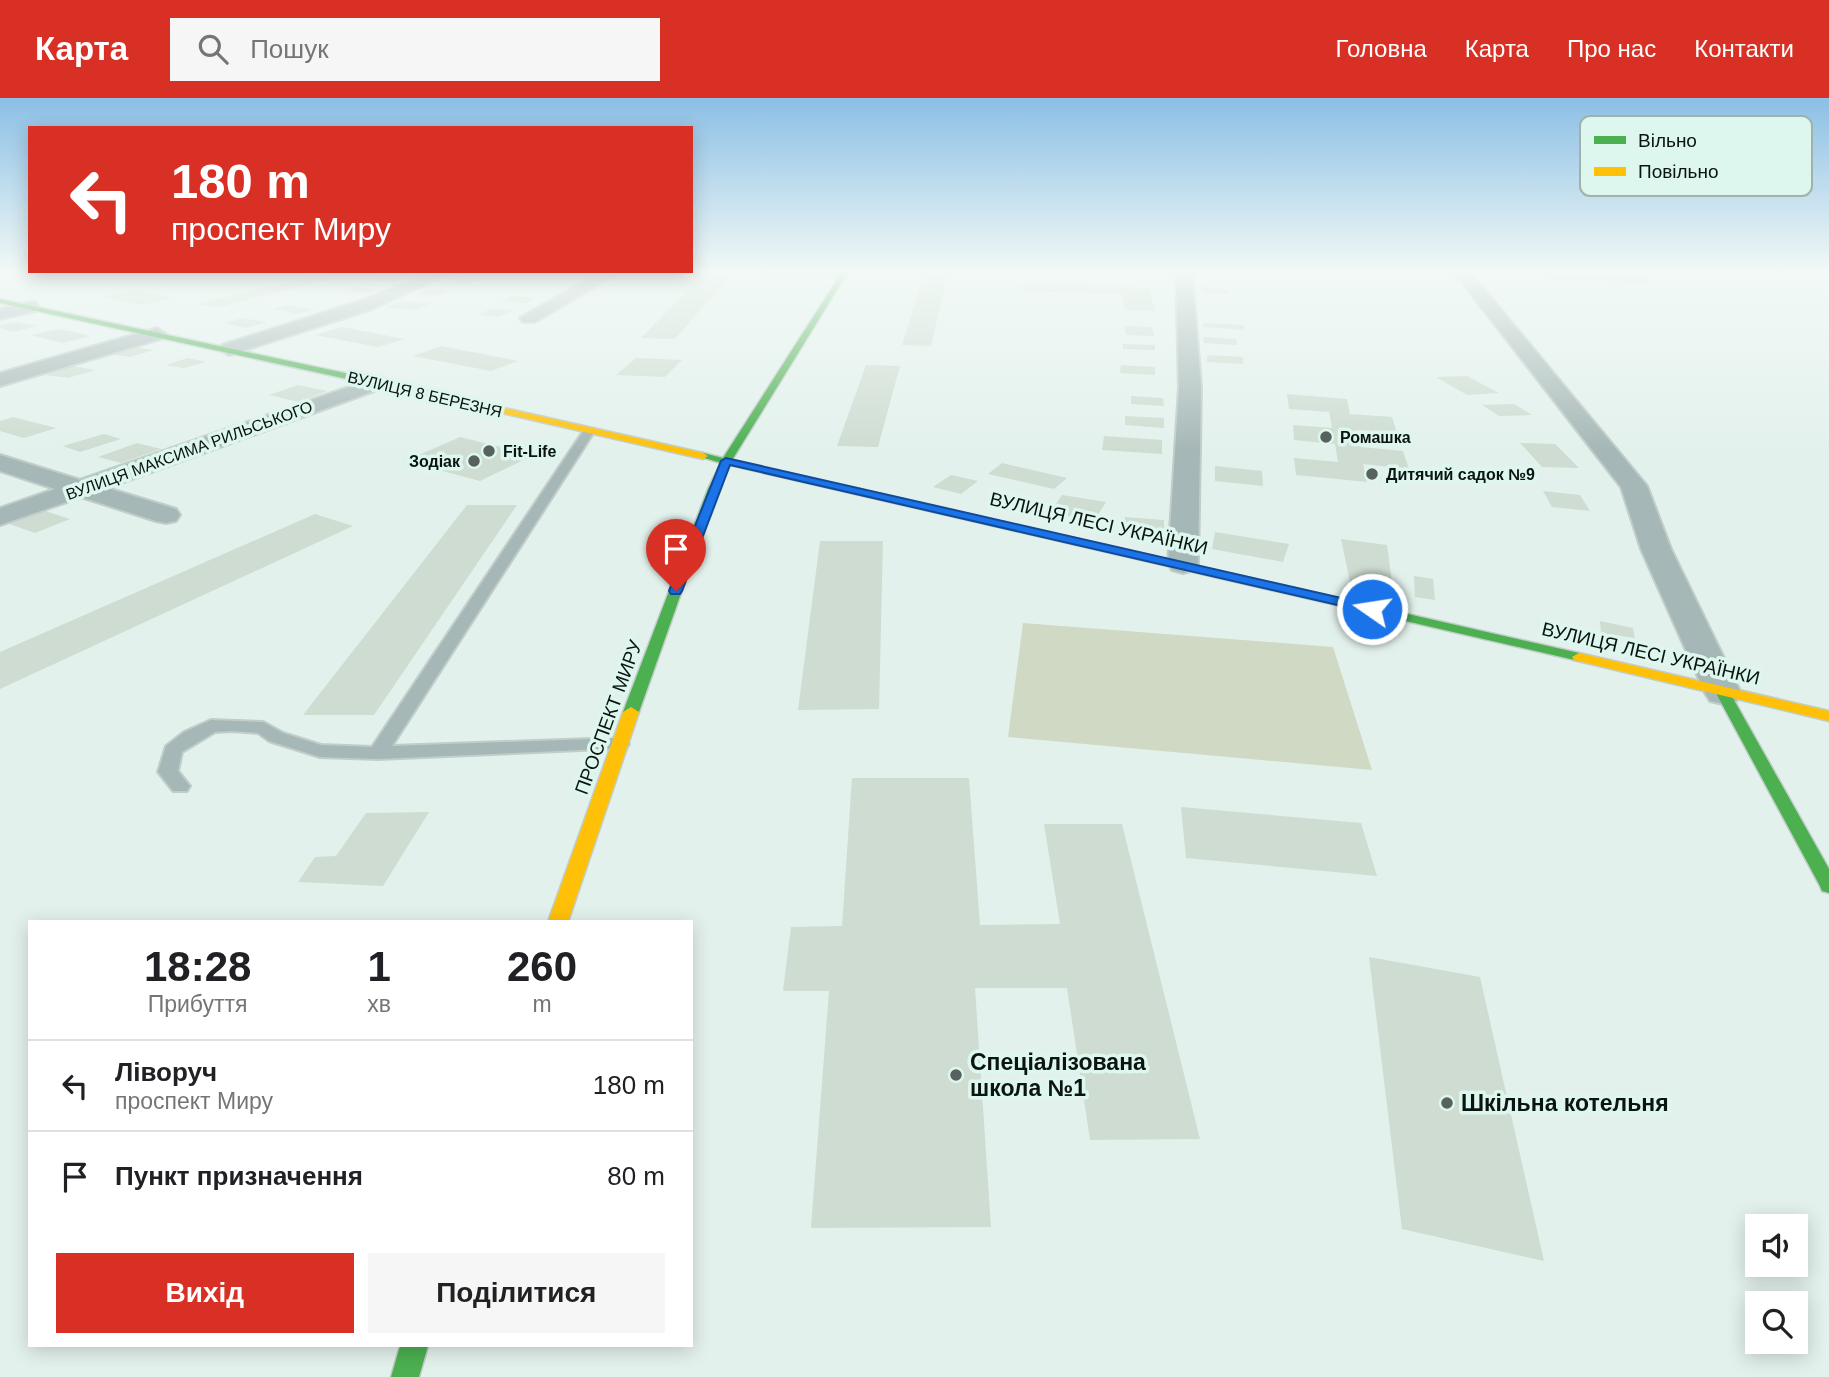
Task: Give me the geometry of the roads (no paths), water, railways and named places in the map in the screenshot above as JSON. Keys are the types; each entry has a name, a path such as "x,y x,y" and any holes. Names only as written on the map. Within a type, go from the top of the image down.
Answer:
{"main road":[{"name":"ВУЛИЦЯ 8 БЕРЕЗНЯ","path":"146,332 726,461"},
{"name":"ПРОСПЕКТ МИРУ","path":"559,920 620,744 726,461 807,332"},
{"name":"ВУЛИЦЯ ЛЕСІ УКРАЇНКИ","path":"726,461 1183,564 1829,716"},
{"path":"1723,693 1829,886"},
{"path":"405,1377 414,1347"}],"street":[{"path":"229,349 283,332"},
{"path":"1183,564 1189,387 1187,332"},
{"path":"1510,332 1634,486 1656,549 1723,693"},
{"path":"0,380 157,334"},
{"name":"ВУЛИЦЯ МАКСИМА РИЛЬСЬКОГО","path":"0,517 378,383"},
{"path":"0,463 166,514"}],"lane":[{"path":"379,753 588,432"},
{"path":"180,786 169,772 173,750 191,736 211,726 232,724 263,728 276,737 320,751 379,753 620,744"}],"place":[{"name":"Ромашка","path":"1326,437"},
{"name":"Fit-Life","path":"489,451"},
{"name":"Зодіак","path":"474,461"},
{"name":"Дитячий садок №9","path":"1372,474"},
{"name":"Спеціалізована школа №1","path":"956,1075"},
{"name":"Шкільна котельня","path":"1447,1103"}]}
